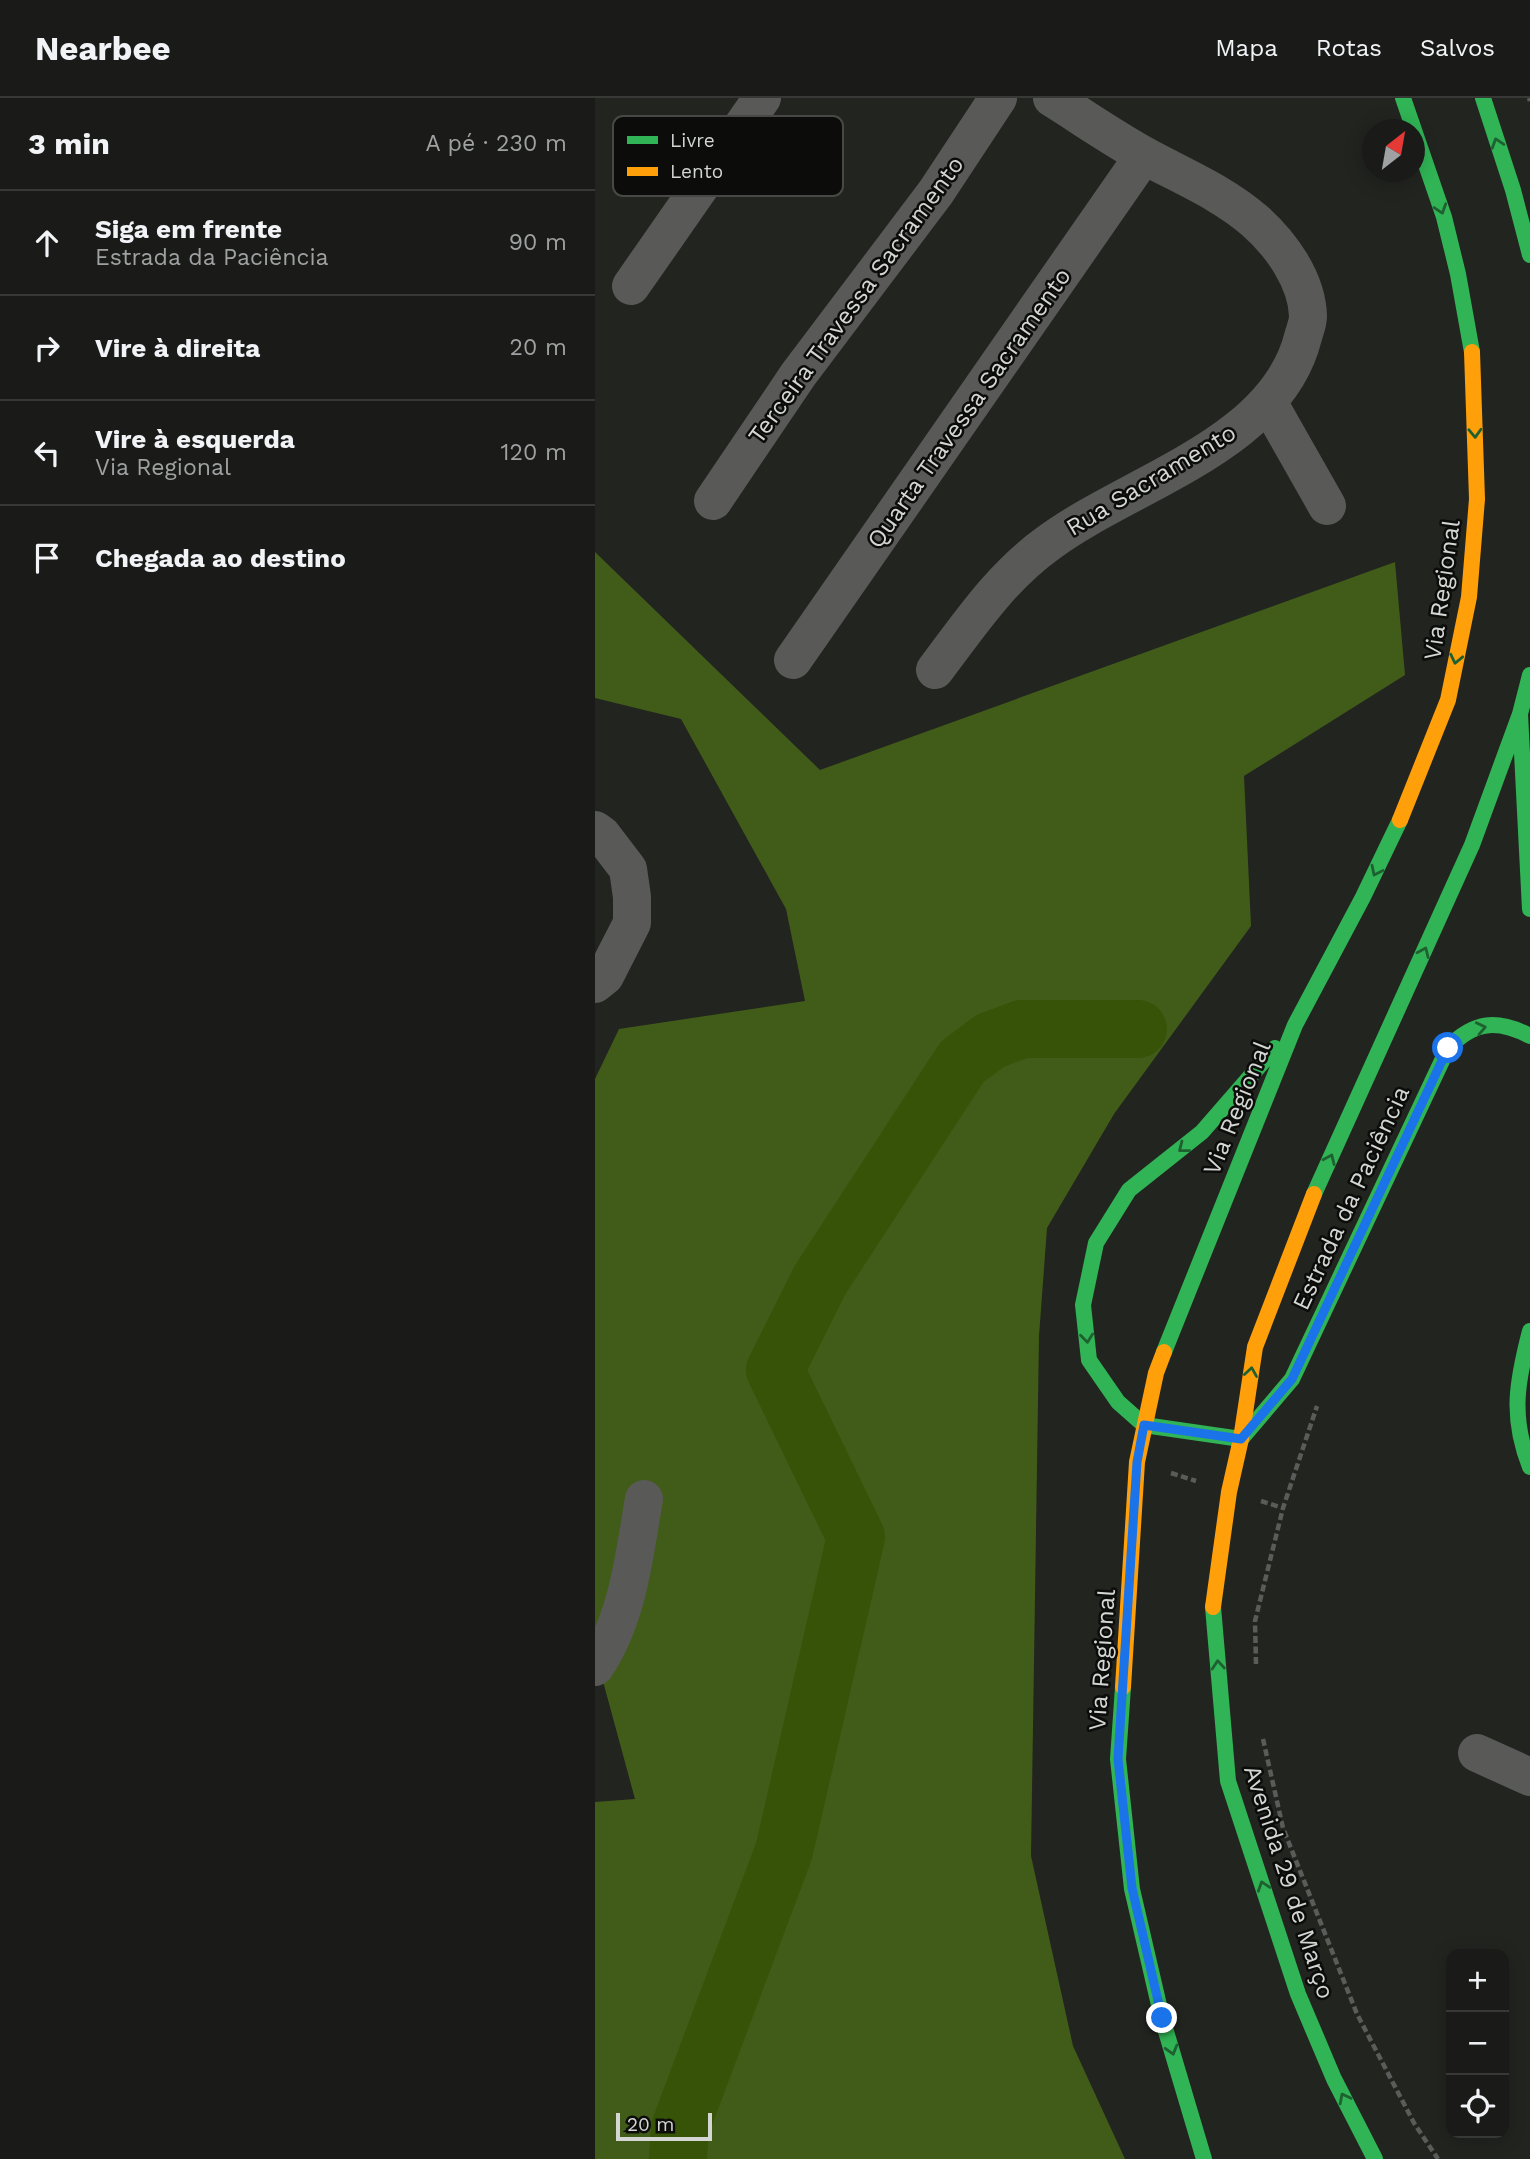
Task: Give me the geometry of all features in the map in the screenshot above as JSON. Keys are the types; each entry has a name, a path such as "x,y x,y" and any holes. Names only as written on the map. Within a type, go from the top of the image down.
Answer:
{"main road":[{"name":"Via Regional","path":"1193,2159 1186,2100 1162,2018 1132,1888 1118,1759 1137,1462 1156,1373 1295,1025 1363,897 1409,802 1448,700 1469,597 1477,499 1472,355 1458,274 1444,217 1403,98"},
{"path":"1483,98 1513,190 1530,255"},
{"path":"1295,1025 1202,1132 1129,1190 1096,1243 1083,1306 1089,1360 1118,1402 1144,1425 1241,1439 1255,1347 1296,1236 1472,845 1520,714 1530,675"},
{"path":"1520,714 1530,908"},
{"name":"Estrada da Paciência","path":"1241,1439 1292,1379 1448,1048 1465,1032 1486,1025 1510,1026 1530,1036"},
{"path":"1530,1331 1514,1404 1517,1434 1530,1467"},
{"name":"Avenida 29 de Março","path":"1241,1439 1229,1492 1213,1606 1228,1781 1298,1994 1334,2079 1375,2159"},
{"path":"1186,2100 1203,2159"}],"street":[{"path":"749,116 762,98"},
{"name":"Terceira Travessa Sacramento","path":"713,501 798,376 942,183 998,98"},
{"name":"Rua Sacramento","path":"935,670 987,601 1020,565 1049,542 1102,509 1205,452 1238,430 1268,402 1285,380 1300,351 1308,317 1300,282 1283,251 1256,222 1225,198 1144,155 1052,98"},
{"name":"Quarta Travessa Sacramento","path":"793,660 1144,155"},
{"path":"631,286 694,196"},
{"path":"1268,402 1327,506"},
{"path":"595,830 602,835 628,869 632,897 632,923 605,976 595,984"},
{"path":"595,1667 607,1649 628,1585 644,1499"},
{"path":"1477,1753 1530,1777"}],"path":[{"path":"1257,1671 1255,1621 1283,1508 1317,1406"},
{"path":"1261,1734 1283,1828 1357,2014 1414,2123 1438,2159"}],"green space":[{"path":"595,552 820,770 1395,562 1405,675 1244,776 1251,926 1114,1114 1047,1228 1039,1336 1031,1856 1073,2046 1125,2159 595,2159 595,1802 635,1799 595,1652 595,1079 619,1029 805,1001 786,909 681,719 595,698"}],"waterway":[{"path":"678,2159 680,2128 784,1851 856,1537 775,1370 820,1280 962,1062 990,1041 1022,1029 1138,1029"}],"traffic: fast":[{"path":"1403,98 1444,217 1458,274 1472,352"},
{"path":"1483,98 1513,190 1530,255"},
{"path":"1314,1194 1472,845 1520,714 1530,675"},
{"path":"1520,714 1530,909"},
{"path":"1164,1352 1295,1025 1363,897 1400,820"},
{"path":"1241,1439 1292,1379 1448,1048 1467,1032 1486,1026 1507,1027 1530,1036"},
{"path":"1241,1439 1144,1425 1118,1402 1089,1360 1083,1305 1096,1243 1129,1190 1202,1132 1275,1048"},
{"path":"1530,1331 1518,1399 1520,1432 1530,1467"},
{"path":"1213,1607 1228,1781 1298,1994 1334,2079 1375,2159"},
{"path":"1123,1687 1118,1759 1132,1889 1162,2018 1204,2159"}],"traffic: slow":[{"path":"1400,820 1448,700 1469,597 1477,499 1472,352"},
{"path":"1213,1607 1229,1492 1241,1439 1255,1347 1314,1194"},
{"path":"1123,1687 1137,1462 1156,1373 1164,1352"}],"route":[{"path":"1162,2018 1132,1888 1118,1759 1137,1462 1144,1425 1241,1439 1292,1379 1448,1048"}]}
